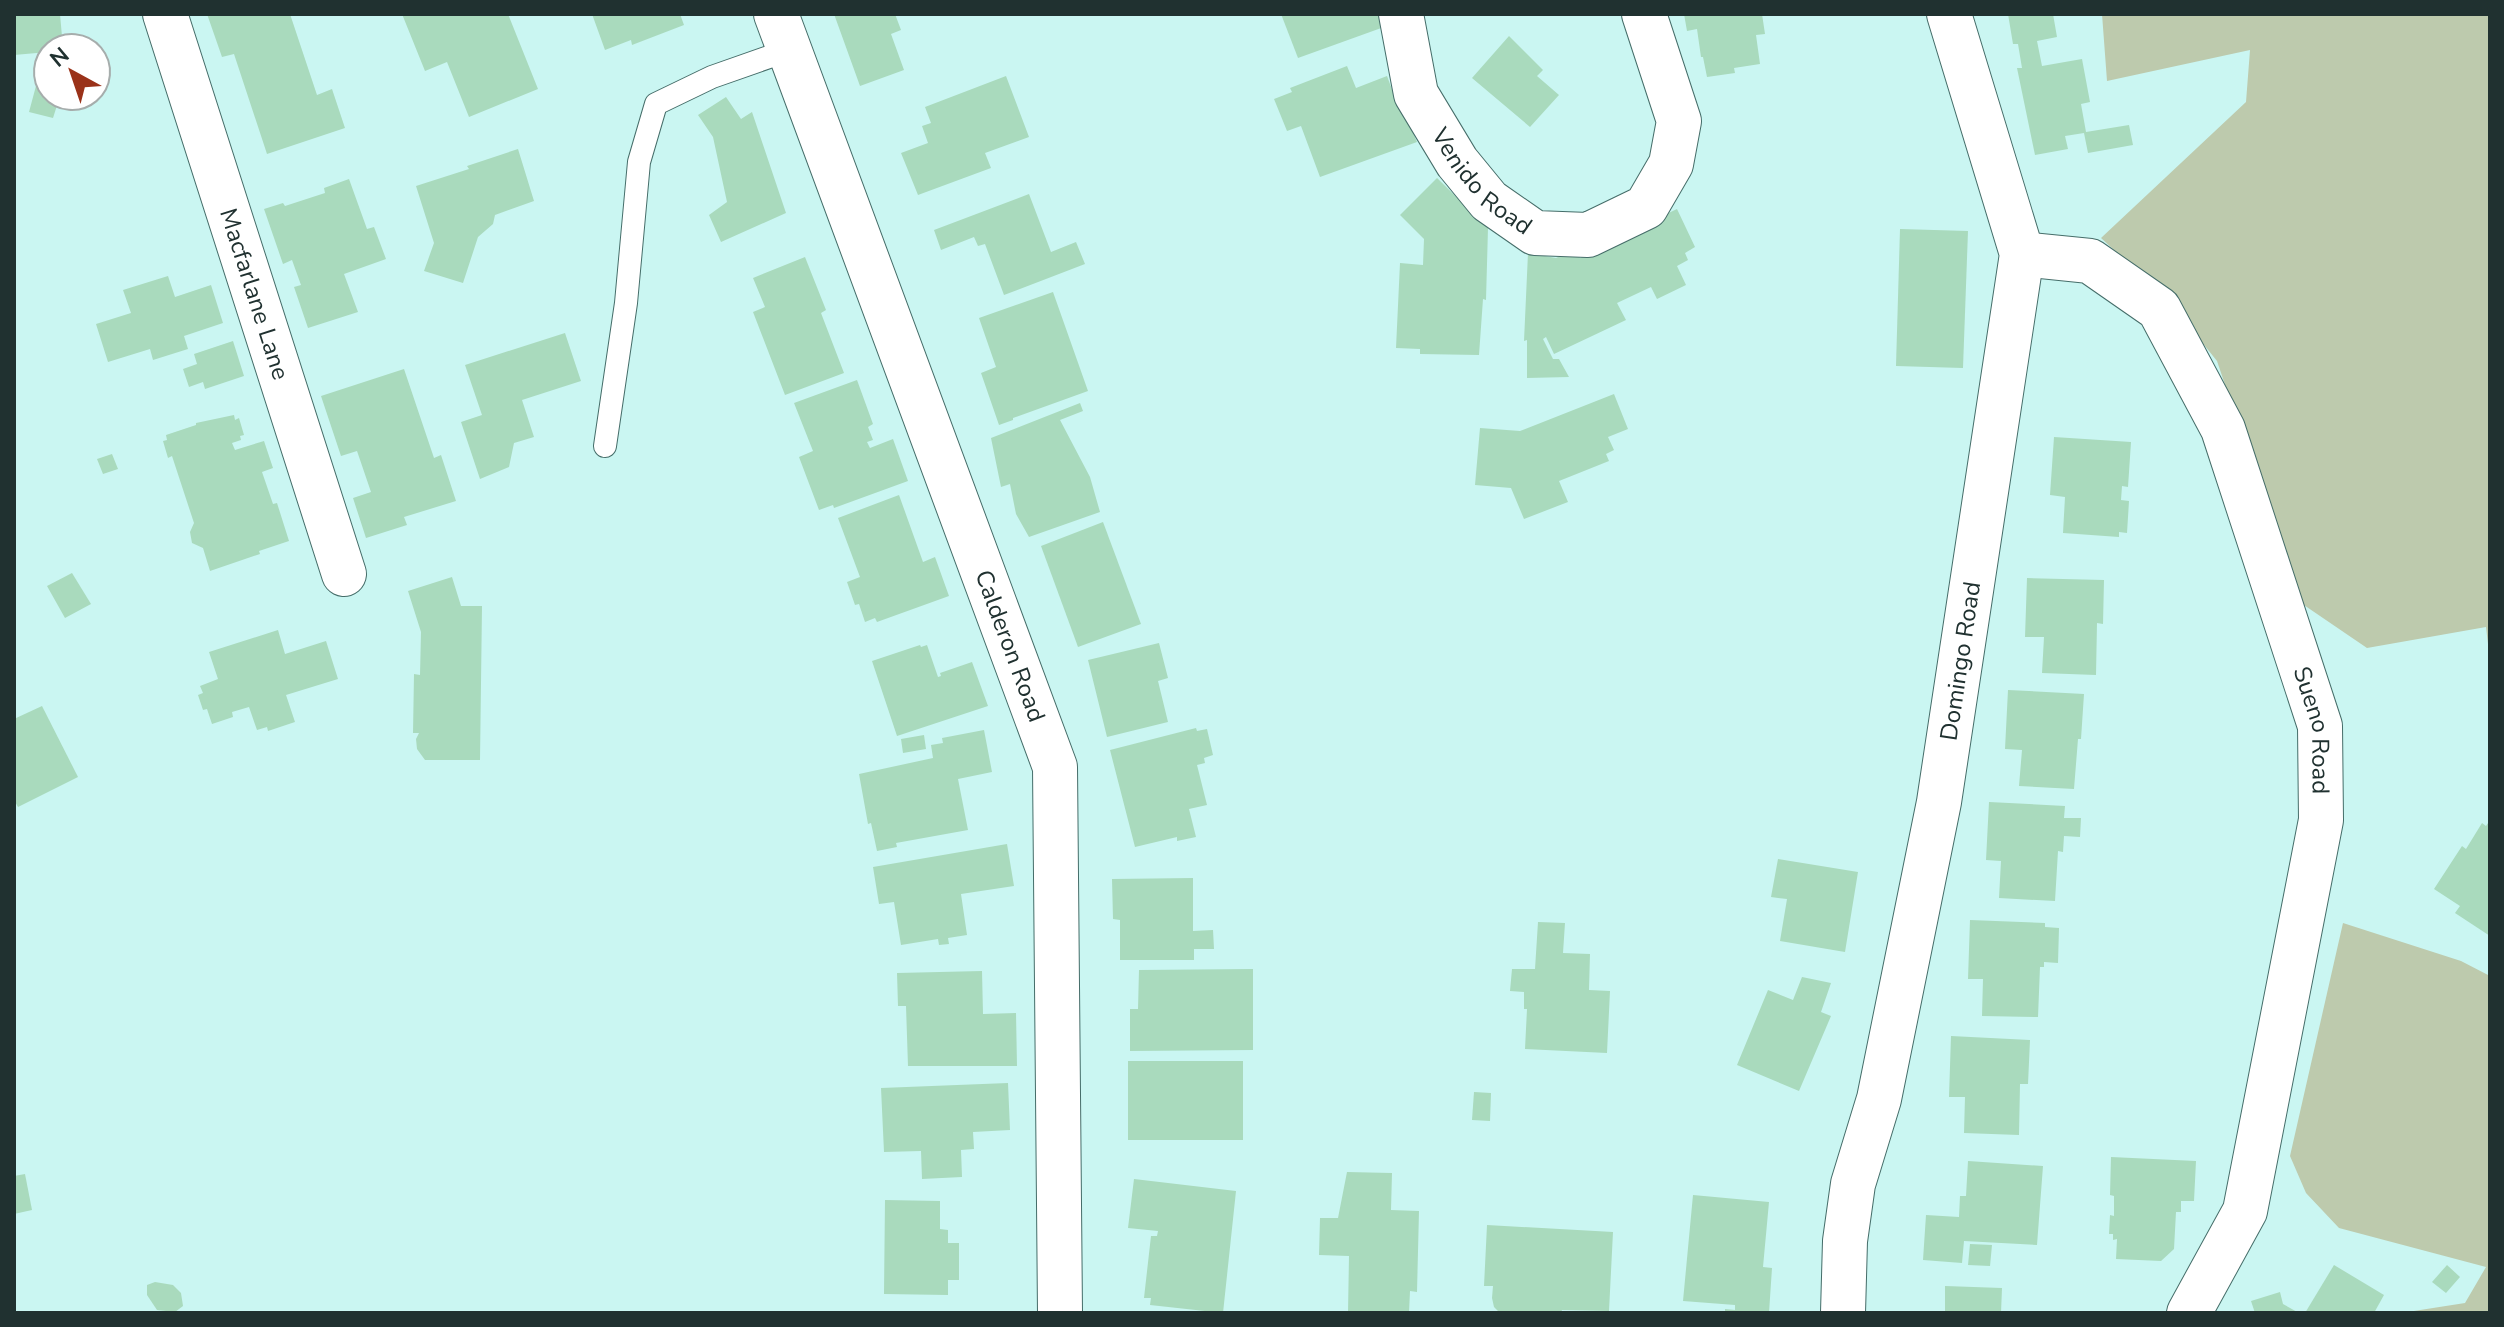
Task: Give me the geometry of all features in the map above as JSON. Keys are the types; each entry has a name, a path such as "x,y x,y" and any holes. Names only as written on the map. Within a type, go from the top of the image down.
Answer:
{"street":[{"name":"Macfarlane Lane","path":"165,14 344,574"},
{"name":"Venido Road","path":"1401,14 1416,94 1457,162 1489,201 1535,233 1588,235 1646,207 1671,164 1679,121 1644,14"},
{"name":"Domingo Road","path":"1843,1313 1845,1241 1853,1184 1879,1099 1939,802 2022,254 1949,14"},
{"name":"Calderon Road","path":"782,32 1055,767 1060,1313"},
{"name":"Sueno Road","path":"2022,254 2090,261 2159,309 2223,429 2320,726 2321,820 2245,1211 2189,1313"}],"lane":[{"path":"605,446 626,303 639,162 656,104 712,77 782,32"}],"green space":[{"path":"2102,14 2490,14 2490,661 2486,627 2367,648 2298,601 2217,361 2168,300 2101,238 2246,102 2250,50 2107,81"},
{"path":"2343,923 2461,961 2490,976 2490,1313 2401,1313 2465,1303 2486,1267 2339,1228 2306,1193 2290,1156"}],"building":[{"path":"14,14 60,14 62,32 32,32 32,53 14,55"},
{"path":"207,14 290,14 317,95 332,89 345,128 267,154 234,54 222,57"},
{"path":"402,14 508,14 538,89 469,117 447,62 425,71"},
{"path":"592,14 680,14 684,25 632,45 631,40 605,50"},
{"path":"834,14 895,14 901,30 891,34 904,70 860,86"},
{"path":"1281,14 1379,14 1384,27 1298,58"},
{"path":"1684,14 1762,14 1765,34 1756,35 1760,64 1734,68 1735,73 1707,77 1697,29 1687,31"},
{"path":"2008,14 2053,14 2057,37 2037,41 2042,66 2082,59 2090,102 2081,104 2086,132 2129,125 2133,145 2088,153 2084,133 2065,136 2068,149 2035,155 2017,68 2022,68 2018,44 2013,44"},
{"path":"1509,36 1543,70 1537,76 1559,95 1530,127 1472,78"},
{"path":"1347,66 1356,88 1387,76 1417,142 1320,177 1301,126 1287,131 1274,99 1292,92 1290,88"},
{"path":"1006,76 1029,137 985,153 991,168 918,195 901,153 928,143 922,126 931,123 925,107"},
{"path":"726,97 741,119 752,112 786,213 721,242 709,215 727,202 713,137 698,115"},
{"path":"32,101 32,112 55,112 53,118 29,112"},
{"path":"518,149 534,201 495,215 493,224 478,237 463,283 424,271 434,243 416,186"},
{"path":"1437,178 1488,228 1486,300 1483,299 1479,355 1420,354 1420,349 1396,348 1400,263 1423,265 1424,239 1400,215"},
{"path":"349,179 367,229 374,227 386,259 344,274 358,312 308,328 294,287 301,285 292,260 283,264 264,209 283,203 285,206 325,193 324,188"},
{"path":"1029,194 1051,252 1076,242 1085,264 1004,295 985,244 978,246 974,237 941,250 934,230"},
{"path":"1677,209 1695,247 1685,253 1688,260 1677,266 1686,285 1657,299 1651,287 1617,303 1626,320 1554,354 1546,337 1543,339 1553,359 1559,359 1569,377 1527,378 1527,340 1524,341 1528,253 1556,258 1575,249 1580,258 1589,254 1588,251"},
{"path":"1900,229 1968,231 1963,368 1896,366"},
{"path":"805,257 826,310 821,313 844,373 785,395 753,312 765,307 753,278"},
{"path":"168,276 175,297 211,285 223,323 184,336 188,349 153,360 150,349 108,362 96,324 131,313 123,290"},
{"path":"1053,292 1088,391 999,425 981,373 996,367 979,318"},
{"path":"565,333 581,381 522,400 534,437 514,443 509,467 480,479 461,422 482,415 465,365"},
{"path":"233,341 244,376 205,389 203,382 189,387 183,369 197,364 194,354"},
{"path":"404,369 434,458 441,455 456,501 404,517 407,525 366,538 353,498 371,492 357,451 341,456 321,396"},
{"path":"857,380 873,424 868,427 873,440 867,442 870,448 893,439 908,481 834,508 833,505 819,510 799,457 813,451 794,403"},
{"path":"1614,394 1628,429 1608,437 1614,450 1606,454 1609,461 1559,481 1568,502 1524,519 1511,488 1475,485 1480,428 1520,431"},
{"path":"1080,403 1083,411 1060,420 1090,477 1100,512 1029,537 1016,514 1010,484 1001,487 991,438"},
{"path":"234,415 235,420 239,418 244,435 240,436 241,440 232,443 235,450 264,441 273,468 262,472 273,504 277,503 289,541 210,571 203,548 192,543 190,532 194,523 172,456 168,458 163,441 167,440 166,435 196,423"},
{"path":"2054,437 2131,442 2128,487 2122,486 2121,500 2129,501 2127,533 2119,532 2119,537 2063,533 2065,497 2050,495"},
{"path":"112,454 118,469 103,474 97,459"},
{"path":"899,495 923,562 935,557 949,596 877,622 875,618 865,622 847,582 860,577 838,518"},
{"path":"1103,522 1141,624 1078,647 1041,546"},
{"path":"72,573 91,604 65,618 47,586"},
{"path":"452,577 461,606 482,606 480,760 425,760 417,749 419,733 413,733 414,674 420,675 421,632 408,591"},
{"path":"2027,578 2104,580 2103,624 2097,623 2096,675 2042,673 2044,637 2025,637"},
{"path":"278,630 285,654 326,641 338,679 286,695 295,722 268,731 267,727 257,730 249,707 232,712 233,717 212,724 198,695 203,693 200,686 218,679 209,652"},
{"path":"1159,643 1168,678 1158,681 1168,722 1107,737 1088,660"},
{"path":"927,645 938,677 940,673 972,662 988,706 897,736 872,661"},
{"path":"2008,690 2084,694 2074,789 2019,786 2022,750 2005,749"},
{"path":"42,706 78,777 18,807 14,800 14,719"},
{"path":"1196,728 1197,731 1207,729 1213,755 1204,758 1205,763 1197,765 1207,805 1189,809 1196,837 1177,841 1177,837 1135,847 1110,750"},
{"path":"984,730 992,772 958,779 968,830 896,843 897,847 877,851 871,823 868,824 859,774 933,758 931,745 943,743 942,738"},
{"path":"924,735 926,749 903,753 901,739"},
{"path":"1989,802 2065,806 2064,818 2081,818 2080,837 2064,836 2063,852 2058,851 2055,901 1999,898 2001,861 1986,860"},
{"path":"2490,820 2490,936 2455,913 2460,906 2434,889 2462,846 2466,849 2482,823 2486,826"},
{"path":"1007,844 1014,886 961,894 967,935 948,938 949,944 939,945 938,939 901,945 894,902 879,904 873,867"},
{"path":"1778,859 1858,872 1845,952 1780,941 1787,899 1771,897"},
{"path":"1193,878 1193,931 1213,930 1214,949 1194,949 1194,960 1120,960 1120,920 1113,919 1112,879"},
{"path":"1970,920 2045,923 2045,927 2059,928 2058,963 2044,962 2044,967 2040,967 2038,1017 1982,1016 1983,979 1968,979"},
{"path":"1538,922 1565,923 1563,953 1590,954 1589,990 1610,991 1607,1053 1525,1049 1527,1009 1524,1009 1524,992 1510,991 1512,969 1535,969"},
{"path":"1253,969 1253,1050 1130,1051 1130,1009 1138,1009 1139,970"},
{"path":"982,971 983,1014 1016,1013 1017,1066 908,1066 906,1006 898,1006 897,973"},
{"path":"1802,977 1831,983 1821,1012 1831,1016 1799,1091 1737,1065 1768,990 1793,1000"},
{"path":"1951,1036 2030,1040 2028,1084 2020,1084 2019,1135 1964,1133 1965,1097 1949,1097"},
{"path":"1128,1061 1243,1061 1243,1140 1128,1140"},
{"path":"1008,1083 1010,1130 973,1132 974,1149 961,1150 962,1177 922,1179 921,1151 884,1152 881,1088"},
{"path":"1474,1092 1491,1093 1490,1121 1472,1120"},
{"path":"2111,1157 2196,1161 2194,1201 2181,1201 2181,1212 2176,1212 2174,1249 2161,1261 2116,1259 2117,1239 2113,1240 2113,1234 2109,1234 2110,1215 2114,1216 2114,1196 2110,1195"},
{"path":"1968,1161 2043,1166 2037,1245 1964,1241 1962,1263 1923,1260 1926,1215 1959,1217 1960,1196 1966,1196"},
{"path":"1347,1172 1392,1173 1391,1210 1419,1211 1417,1292 1410,1291 1409,1313 1348,1313 1349,1256 1319,1255 1320,1218 1338,1218"},
{"path":"25,1174 32,1210 14,1214 14,1176"},
{"path":"1134,1179 1236,1191 1223,1313 1150,1305 1151,1298 1144,1298 1151,1236 1157,1236 1158,1231 1128,1228"},
{"path":"1693,1195 1769,1202 1763,1267 1772,1268 1769,1313 1725,1313 1725,1309 1735,1310 1735,1305 1683,1301"},
{"path":"885,1200 940,1201 940,1229 948,1230 948,1243 959,1243 959,1280 948,1280 948,1295 884,1294"},
{"path":"1487,1225 1613,1232 1609,1311 1500,1313 1494,1307 1493,1286 1484,1286"},
{"path":"1970,1244 1992,1245 1990,1266 1968,1265"},
{"path":"2334,1265 2384,1295 2374,1313 2305,1313"},
{"path":"2447,1265 2460,1277 2446,1293 2432,1282"},
{"path":"155,1282 173,1285 181,1293 183,1306 175,1312 157,1310 147,1295 147,1285"},
{"path":"1945,1286 2002,1288 2001,1313 1945,1313"},
{"path":"2280,1292 2283,1304 2299,1313 2255,1313 2251,1301"}]}
